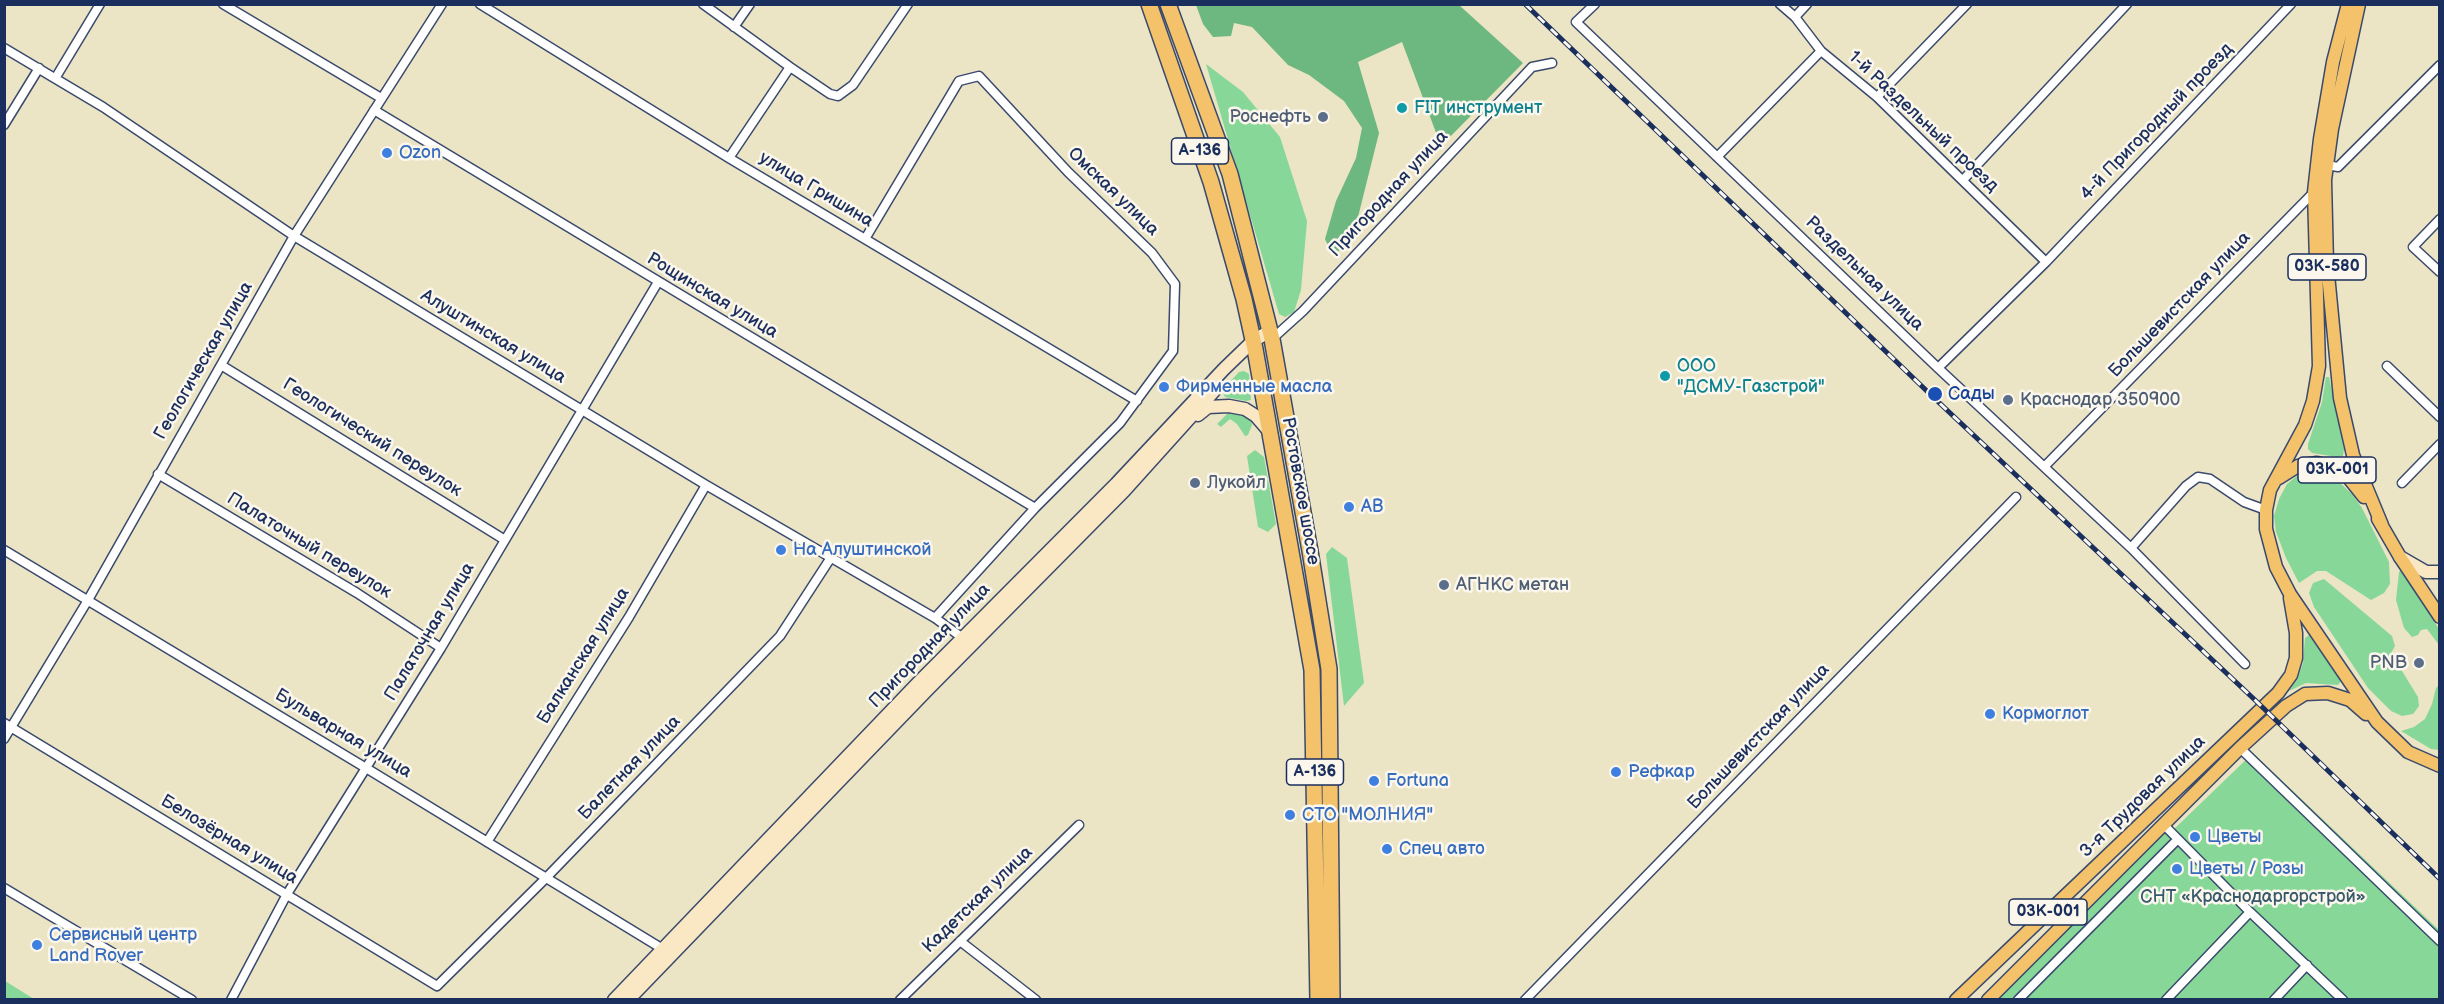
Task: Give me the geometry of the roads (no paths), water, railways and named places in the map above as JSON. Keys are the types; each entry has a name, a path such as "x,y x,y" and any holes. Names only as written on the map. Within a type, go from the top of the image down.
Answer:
{"highway":[{"name":"Ростовское шоссе","path":"1149,4 1211,182 1244,299 1312,670 1318,999"},
{"name":"Ростовское шоссе","path":"1168,4 1230,174 1274,334 1329,669 1332,999"}],"main road":[{"name":"03К-580","path":"2273,483 2305,425 2313,401 2319,366 2314,192 2333,62 2348,4"},
{"name":"03К-580","path":"2359,4 2332,129 2325,180 2326,264 2340,398 2353,455 2382,525"},
{"name":"03К-001","path":"2376,722 2290,594 2269,547 2266,510 2273,483 2290,470 2306,463 2331,467 2353,481 2439,617"},
{"name":"3-я Трудовая улица","path":"1956,999 2283,687 2291,675 2296,658 2296,633 2290,594"},
{"name":"03К-001","path":"2168,829 2244,753 2286,706 2305,694 2335,694 2350,700 2408,752 2439,766"},
{"name":"3-я Трудовая улица","path":"1988,999 2168,829"}],"street":[{"path":"56,78 100,4"},
{"path":"223,4 381,98"},
{"name":"Геологическая улица","path":"4,739 8,725 88,600 294,236 442,4"},
{"name":"улица Гришина","path":"480,4 729,158 1137,401"},
{"path":"703,4 790,67 830,94 838,96 853,85 908,4"},
{"path":"735,27 750,4"},
{"name":"Раздельная улица","path":"1595,4 1576,22 1938,368 2131,548 2245,664"},
{"name":"1-й Раздельный проезд","path":"1780,4 1795,17 1821,51 1877,97 2046,262"},
{"path":"1795,17 1807,4"},
{"path":"1877,97 1967,4"},
{"path":"1963,180 2127,4"},
{"name":"4-й Пригородный проезд","path":"1938,368 2046,262 2291,4"},
{"name":"Алуштинская улица","path":"4,48 56,78 294,236 830,559 935,618 967,641"},
{"path":"1717,157 1821,51"},
{"name":"Пригородная улица","path":"628,999 667,952 1254,345 1274,334 1303,311 1532,67 1552,63"},
{"path":"2327,165 2338,167 2439,65"},
{"path":"729,158 790,67"},
{"path":"4,125 39,68"},
{"name":"Омская улица","path":"865,239 959,81 979,76 1068,172 1152,253 1175,284 1173,351"},
{"name":"Рощинская улица","path":"374,110 1035,508"},
{"name":"Большевистская улица","path":"2045,466 2314,192"},
{"path":"2439,219 2413,247 2439,272"},
{"name":"Палаточная улица","path":"231,999 286,894 441,648 658,282"},
{"name":"Пригородная улица","path":"967,641 1124,491 1254,345"},
{"name":"Пригородная улица","path":"935,618 1035,508 1120,423 1173,351"},
{"name":"Геологический переулок","path":"221,365 505,540"},
{"path":"2386,366 2439,417"},
{"path":"1179,430 1208,408 1219,405 1245,409 1256,416 1269,431"},
{"path":"2402,483 2439,444"},
{"name":"Палаточный переулок","path":"158,474 357,592 441,648"},
{"path":"2131,548 2186,486 2198,477 2210,479 2244,502 2266,510"},
{"name":"Балканская улица","path":"487,842 629,617 706,485"},
{"name":"Большевистская улица","path":"1525,999 2016,497"},
{"name":"Бульварная улица","path":"4,550 667,952"},
{"path":"2400,557 2426,572 2439,572"},
{"name":"Балетная улица","path":"436,986 545,879 780,636 830,559"},
{"name":"Белозёрная улица","path":"8,725 436,986"},
{"path":"2244,753 2439,941"},
{"name":"Кадетская улица","path":"900,999 1078,825"},
{"path":"2168,829 2250,912 2343,999"},
{"path":"2019,999 2178,839"},
{"path":"4,888 192,999"},
{"path":"2166,999 2250,912"},
{"path":"960,941 1036,999"},
{"name":"Пригородная улица","path":"614,999 667,952"},
{"path":"2274,999 2307,965"}],"railway":[{"path":"1525,4 1932,396 2255,700 2440,879"}],"place":[{"name":"FIT инструмент","path":"1402,108"},
{"name":"Роснефть","path":"1323,117"},
{"name":"Ozon","path":"387,153"},
{"name":"ООО \"ДСМУ-Газстрой\"","path":"1665,376"},
{"name":"Фирменные масла","path":"1164,387"},
{"name":"Сады","path":"1935,394"},
{"name":"Краснодар 350900","path":"2008,400"},
{"name":"Лукойл","path":"1195,483"},
{"name":"АВ","path":"1349,507"},
{"name":"На Алуштинской","path":"781,550"},
{"name":"АГНКС метан","path":"1444,585"},
{"name":"PNB","path":"2419,663"},
{"name":"Кормоглот","path":"1990,714"},
{"name":"Рефкар","path":"1616,772"},
{"name":"Fortuna","path":"1374,781"},
{"name":"СТО \"МОЛНИЯ\"","path":"1290,815"},
{"name":"Цветы","path":"2195,837"},
{"name":"Спец авто","path":"1387,849"},
{"name":"Цветы / Розы","path":"2177,869"},
{"name":"Сервисный центр Land Rover","path":"37,945"}],"park label":[{"name":"СНТ «Краснодаргорстрой»","path":"2253,897"}]}
